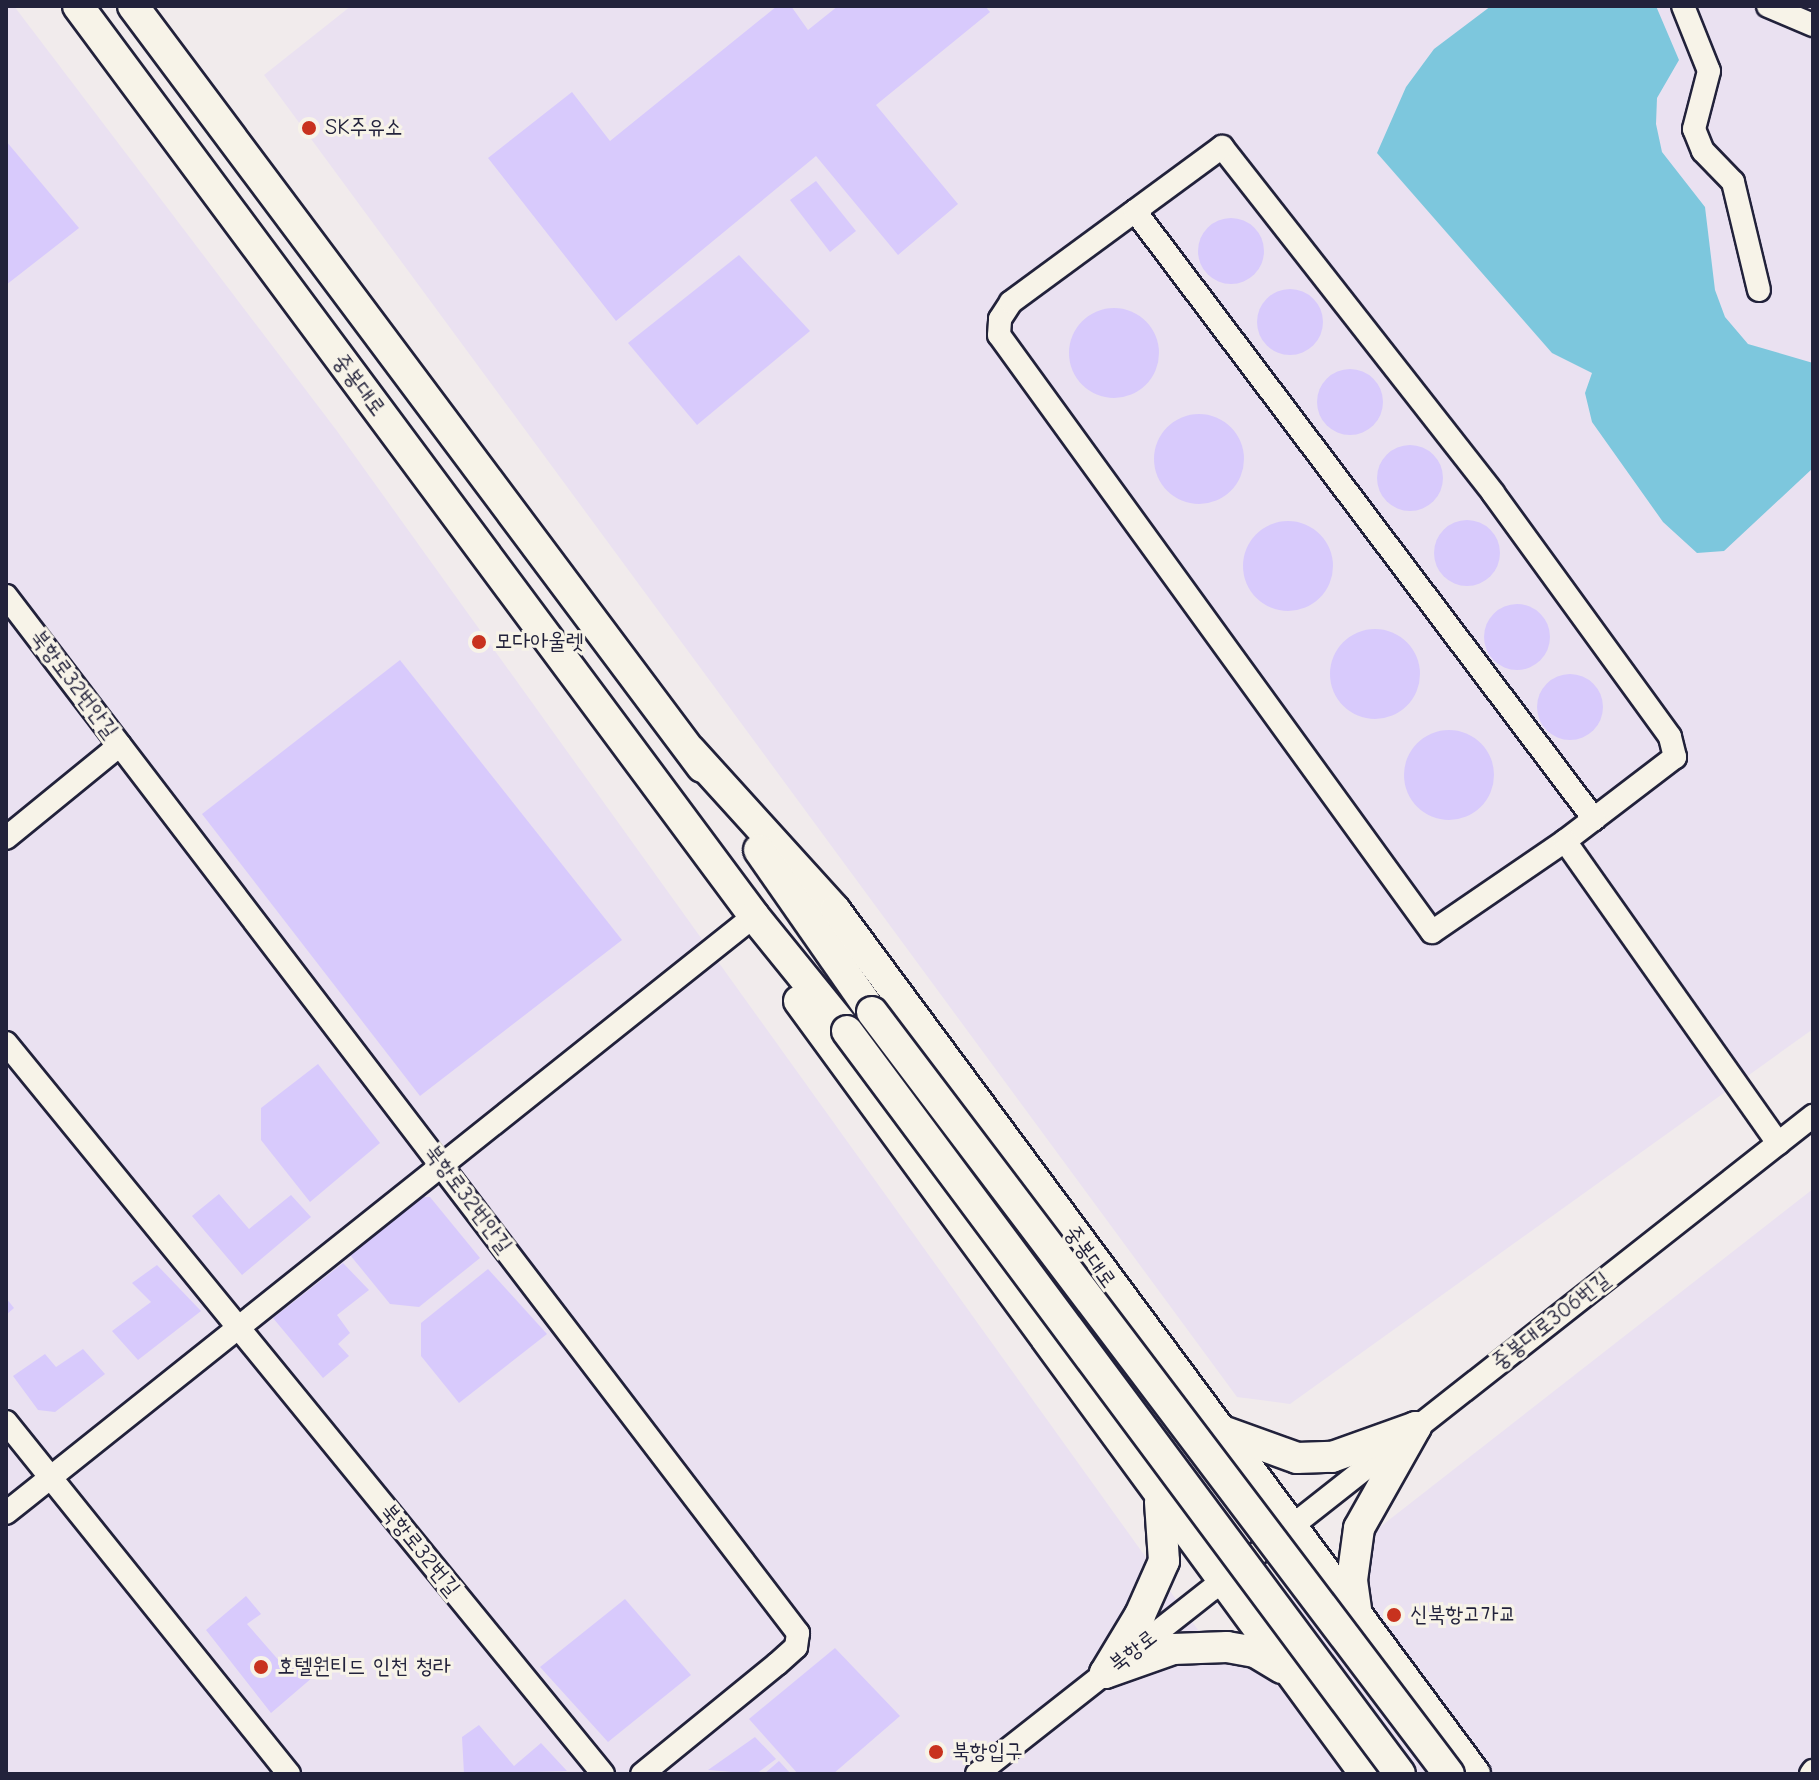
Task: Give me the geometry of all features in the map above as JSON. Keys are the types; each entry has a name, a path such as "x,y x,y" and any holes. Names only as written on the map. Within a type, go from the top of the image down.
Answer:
{"main road":[{"name":"중봉대로","path":"78,6 640,764 750,919 835,1054 1365,1774"},
{"name":"중봉대로","path":"133,6 691,751 872,1012 1449,1774"},
{"name":"중봉대로","path":"691,751 835,910 1288,1526 1475,1774"},
{"name":"중봉대로","path":"750,919 847,1031 1400,1774"},
{"path":"1217,1429 1297,1458 1332,1457 1416,1427"},
{"path":"1358,1618 1352,1580 1359,1528 1416,1427"},
{"path":"1105,1673 1140,1615 1164,1561 1159,1498"},
{"path":"1105,1673 1173,1649 1227,1647 1255,1652 1288,1671"}],"street":[{"path":"1683,6 1709,71 1694,129 1703,151 1733,182 1759,290"},
{"path":"1768,6 1813,25"},
{"path":"1222,147 1493,493 1670,737 1675,757 1565,841 1432,932 999,335 1000,319 1011,302 1135,211 1222,147"},
{"path":"1135,211 1594,819"},
{"name":"북항로32번안길","path":"6,596 798,1633 796,1647 642,1774"},
{"path":"6,838 120,745"},
{"path":"1565,841 1778,1143"},
{"path":"6,1513 750,919"},
{"name":"북항로32번길","path":"6,1043 603,1774"},
{"name":"중봉대로306번길","path":"1288,1526 1813,1116"},
{"path":"6,1422 289,1774"},
{"name":"북항로","path":"977,1774 1288,1526"}],"shaded area":[{"path":"6,6 14,6 337,431 1216,1655 1813,1189 1813,1774 6,1774"},
{"path":"351,6 1813,6 1813,1029 1290,1404 1237,1397 264,75"}],"water":[{"path":"1491,6 1656,6 1679,60 1657,98 1656,124 1662,152 1705,207 1715,290 1725,317 1748,344 1813,363 1813,468 1724,551 1697,553 1663,522 1592,422 1585,393 1592,373 1552,353 1377,153 1406,87 1434,49"}],"building":[{"path":"777,6 791,6 808,30 838,6 985,6 990,12 876,105 958,204 898,255 816,156 616,321 488,158 572,92 610,141"},
{"path":"6,141 79,228 6,285"},
{"path":"816,181 856,231 830,252 790,200"},
{"path":"1231,218 1244,221 1254,228 1261,238 1264,251 1261,264 1254,274 1244,281 1231,284 1218,281 1208,274 1201,264 1198,251 1201,238 1208,228 1218,221"},
{"path":"739,255 810,331 697,425 628,343"},
{"path":"1290,289 1303,292 1313,299 1320,309 1323,322 1320,335 1313,345 1303,352 1290,355 1277,352 1267,345 1260,335 1257,322 1260,309 1267,299 1277,292"},
{"path":"1114,308 1131,311 1146,321 1156,336 1159,353 1156,370 1146,385 1131,395 1114,398 1097,395 1082,385 1072,370 1069,353 1072,336 1082,321 1097,311"},
{"path":"1350,369 1363,372 1373,379 1380,389 1383,402 1380,415 1373,425 1363,432 1350,435 1337,432 1327,425 1320,415 1317,402 1320,389 1327,379 1337,372"},
{"path":"1199,414 1216,417 1231,427 1241,442 1244,459 1241,476 1231,491 1216,501 1199,504 1182,501 1167,491 1157,476 1154,459 1157,442 1167,427 1182,417"},
{"path":"1410,445 1423,448 1433,455 1440,465 1443,478 1440,491 1433,501 1423,508 1410,511 1397,508 1387,501 1380,491 1377,478 1380,465 1387,455 1397,448"},
{"path":"1467,520 1480,522 1490,530 1498,540 1498,566 1490,576 1480,584 1467,586 1454,584 1444,576 1436,566 1434,553 1436,540 1444,530 1454,522"},
{"path":"1288,521 1305,524 1320,534 1330,549 1333,566 1330,583 1320,598 1305,608 1288,611 1271,608 1256,598 1246,583 1243,566 1246,549 1256,534 1271,524"},
{"path":"1517,604 1530,607 1540,614 1547,624 1550,637 1547,650 1540,660 1530,667 1517,670 1504,667 1494,660 1487,650 1484,637 1487,624 1494,614 1504,607"},
{"path":"1375,629 1392,632 1407,642 1417,657 1420,674 1417,691 1407,706 1392,716 1375,719 1358,716 1343,706 1333,691 1330,674 1333,657 1343,642 1358,632"},
{"path":"400,660 622,940 420,1096 202,814"},
{"path":"1570,674 1583,676 1593,684 1601,694 1601,720 1593,730 1583,738 1570,740 1557,738 1547,730 1539,720 1537,707 1539,694 1547,684 1557,676"},
{"path":"1449,730 1466,733 1481,743 1491,758 1494,775 1491,792 1481,807 1466,817 1449,820 1432,817 1417,807 1407,792 1404,775 1407,758 1417,743 1432,733"},
{"path":"318,1064 380,1143 310,1202 261,1140 261,1108"},
{"path":"219,1194 249,1229 291,1195 311,1217 242,1275 192,1216"},
{"path":"409,1197 430,1197 480,1258 419,1307 390,1304 346,1250"},
{"path":"343,1263 369,1290 337,1315 350,1333 338,1344 349,1356 323,1378 273,1318"},
{"path":"157,1265 201,1311 138,1360 112,1331 151,1302 132,1283"},
{"path":"488,1269 547,1334 459,1403 421,1356 421,1323"},
{"path":"6,1298 14,1308 6,1315"},
{"path":"83,1349 105,1374 55,1412 38,1410 13,1376 45,1354 56,1367"},
{"path":"246,1596 261,1614 247,1624 288,1671 301,1662 313,1677 271,1713 206,1630"},
{"path":"625,1599 691,1675 608,1742 540,1667"},
{"path":"835,1648 900,1716 833,1774 798,1774 749,1719"},
{"path":"479,1725 514,1766 541,1743 567,1771 464,1774 462,1737"},
{"path":"755,1737 776,1759 756,1774 708,1770"},
{"path":"779,1761 791,1774 764,1774"}],"place":[{"name":"SK주유소","path":"309,128"},
{"name":"모다아울렛","path":"479,642"},
{"name":"신북항고가교","path":"1394,1615"},
{"name":"호텔원티드 인천 청라","path":"261,1667"},
{"name":"북항입구","path":"936,1752"}]}
